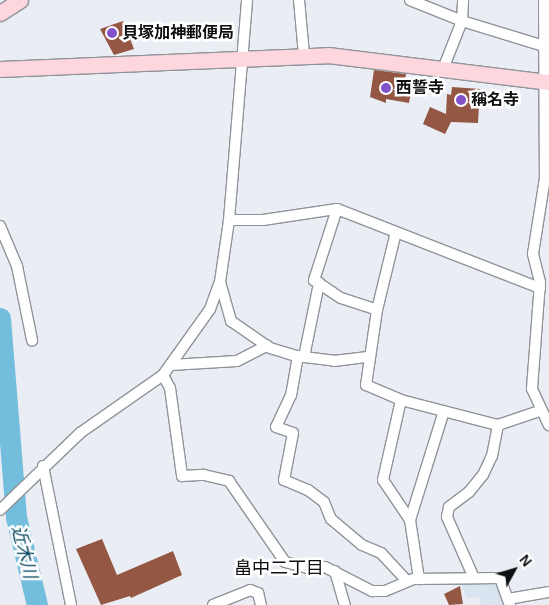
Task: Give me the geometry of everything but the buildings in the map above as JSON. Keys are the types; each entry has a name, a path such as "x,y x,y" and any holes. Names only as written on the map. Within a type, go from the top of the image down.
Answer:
{"street":[{"path":"0,13 20,0"},
{"path":"0,510 80,433 163,375 210,309 220,282 229,220 247,0"},
{"path":"299,0 304,55"},
{"path":"410,0 462,21 545,50"},
{"path":"443,69 462,21 463,0"},
{"path":"544,0 547,81 545,178 533,254 540,288 532,389 549,425"},
{"path":"0,69 243,56 328,55 547,81"},
{"path":"229,220 263,220 337,209 540,288"},
{"path":"337,209 314,280 341,298 377,310"},
{"path":"0,226 17,266 32,340"},
{"path":"396,232 377,310 368,358 366,386 401,400 498,425 542,410"},
{"path":"220,282 231,321 267,346 301,357 334,361 368,358"},
{"path":"319,283 291,395 276,427 293,433 284,480 308,490 324,502 331,519 362,545 381,553 407,581"},
{"path":"171,365 237,361 267,346"},
{"path":"163,375 172,398 182,476 204,474 230,481 285,562 294,566 325,567 372,591 385,591 407,581 419,579 500,578 509,602 549,592"},
{"path":"401,400 382,480 410,520"},
{"path":"419,579 410,520 444,411"},
{"path":"474,578 447,517 449,507 469,492 483,475 492,456 498,425"},
{"path":"41,469 71,605"},
{"path":"335,571 345,605"},
{"path":"215,605 250,590 258,594 261,605"}],"shaded area":[{"path":"497,582 505,605 481,605 479,597 467,598 461,583"}],"waterway":[{"name":"近木川","path":"0,318 16,517 37,605"}],"place":[{"name":"貝塚加神郵便局","path":"112,33"},
{"name":"西誓寺","path":"386,88"},
{"name":"稱名寺","path":"461,100"}],"district":[{"name":"畠中二丁目","path":"279,568"}]}
